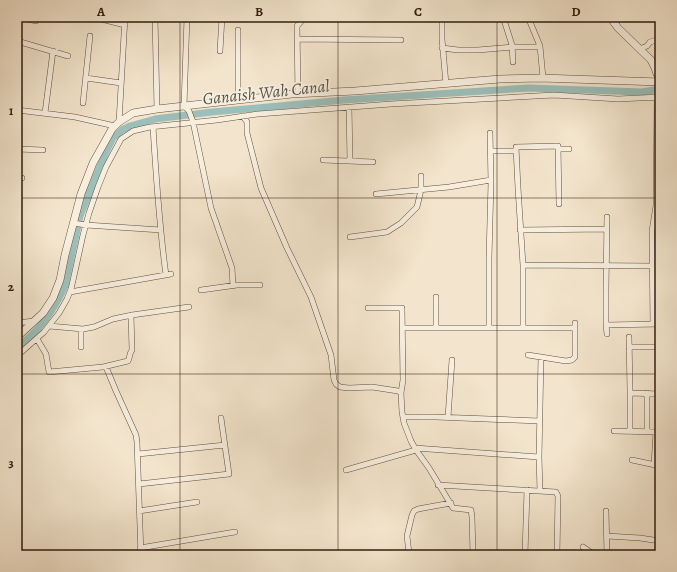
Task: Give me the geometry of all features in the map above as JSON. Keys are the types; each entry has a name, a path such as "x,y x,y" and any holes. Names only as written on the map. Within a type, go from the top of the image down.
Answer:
{"street":[{"path":"22,17 36,21 38,17"},
{"path":"93,17 125,25"},
{"path":"117,124 126,17"},
{"path":"155,17 157,109"},
{"path":"187,17 187,108 192,121 211,208 232,268 233,286"},
{"path":"220,51 222,17"},
{"path":"298,94 297,26 305,17"},
{"path":"442,17 442,48 446,84"},
{"path":"502,17 512,47 513,62"},
{"path":"528,17 540,47 543,78"},
{"path":"610,17 618,28 651,60 660,79"},
{"path":"238,30 238,100"},
{"path":"82,103 90,36"},
{"path":"640,49 647,46 650,42 660,39"},
{"path":"298,40 401,40"},
{"path":"17,41 68,56"},
{"path":"442,48 478,50 512,47 540,47"},
{"path":"45,113 53,51"},
{"path":"86,78 121,83"},
{"path":"17,337 43,313 54,298 60,280 81,194 93,163 112,129 133,113 157,109 187,108 238,100 298,94 355,91 500,79 543,78 660,82"},
{"path":"17,356 37,339 49,326 59,313 70,292 84,224 98,187 106,167 121,139 133,131 192,121 258,114 517,96 554,95 618,99 659,97 657,217 652,231 653,324"},
{"path":"349,107 350,161"},
{"path":"17,110 117,124"},
{"path":"243,116 247,122 247,133 262,188 287,248 311,297 331,355 334,380 336,384 340,387 372,387 398,391 401,393"},
{"path":"70,292 168,274 161,230 153,127"},
{"path":"489,327 491,180 490,133"},
{"path":"524,328 523,265 516,146 558,146 559,204"},
{"path":"17,149 43,150"},
{"path":"558,149 569,149"},
{"path":"490,151 516,150"},
{"path":"323,160 373,162"},
{"path":"350,238 387,232 401,223 417,207 421,190 421,176"},
{"path":"376,194 449,187 491,180"},
{"path":"607,217 607,334"},
{"path":"74,223 161,230"},
{"path":"520,230 607,229"},
{"path":"523,265 652,266"},
{"path":"201,290 233,286 260,285"},
{"path":"436,297 436,328"},
{"path":"49,326 81,329 94,327 113,319 189,308"},
{"path":"368,308 402,308 403,380 401,393 403,417 411,441 453,508 471,510 473,555"},
{"path":"37,339 46,354 49,372 106,367 128,361 129,359 129,354 132,350 131,316"},
{"path":"17,322 35,321"},
{"path":"606,325 660,324"},
{"path":"403,328 524,328 575,325 575,357 572,360 566,361 528,355"},
{"path":"81,329 81,347"},
{"path":"629,337 630,432"},
{"path":"629,347 660,347"},
{"path":"540,491 539,421 541,357"},
{"path":"448,417 452,360"},
{"path":"106,367 136,435 138,454 140,552"},
{"path":"630,393 660,394"},
{"path":"647,393 647,432"},
{"path":"403,417 448,417 539,421"},
{"path":"139,484 229,474 221,418"},
{"path":"614,431 658,432 654,464"},
{"path":"138,454 225,445"},
{"path":"346,470 416,449 539,457"},
{"path":"632,460 660,466"},
{"path":"438,484 556,492 558,496 557,555"},
{"path":"525,555 527,490"},
{"path":"139,511 197,502"},
{"path":"410,553 407,536 414,511 451,503"},
{"path":"606,511 607,555"},
{"path":"130,555 235,532"},
{"path":"607,536 660,540"},
{"path":"584,547 595,555"}],"waterway":[{"name":"Ganaish Wah Canal","path":"17,347 32,335 45,320 61,295 65,286 80,216 101,164 113,138 122,130 130,126 155,119 212,112 344,100 529,88 642,92 660,89"}]}
